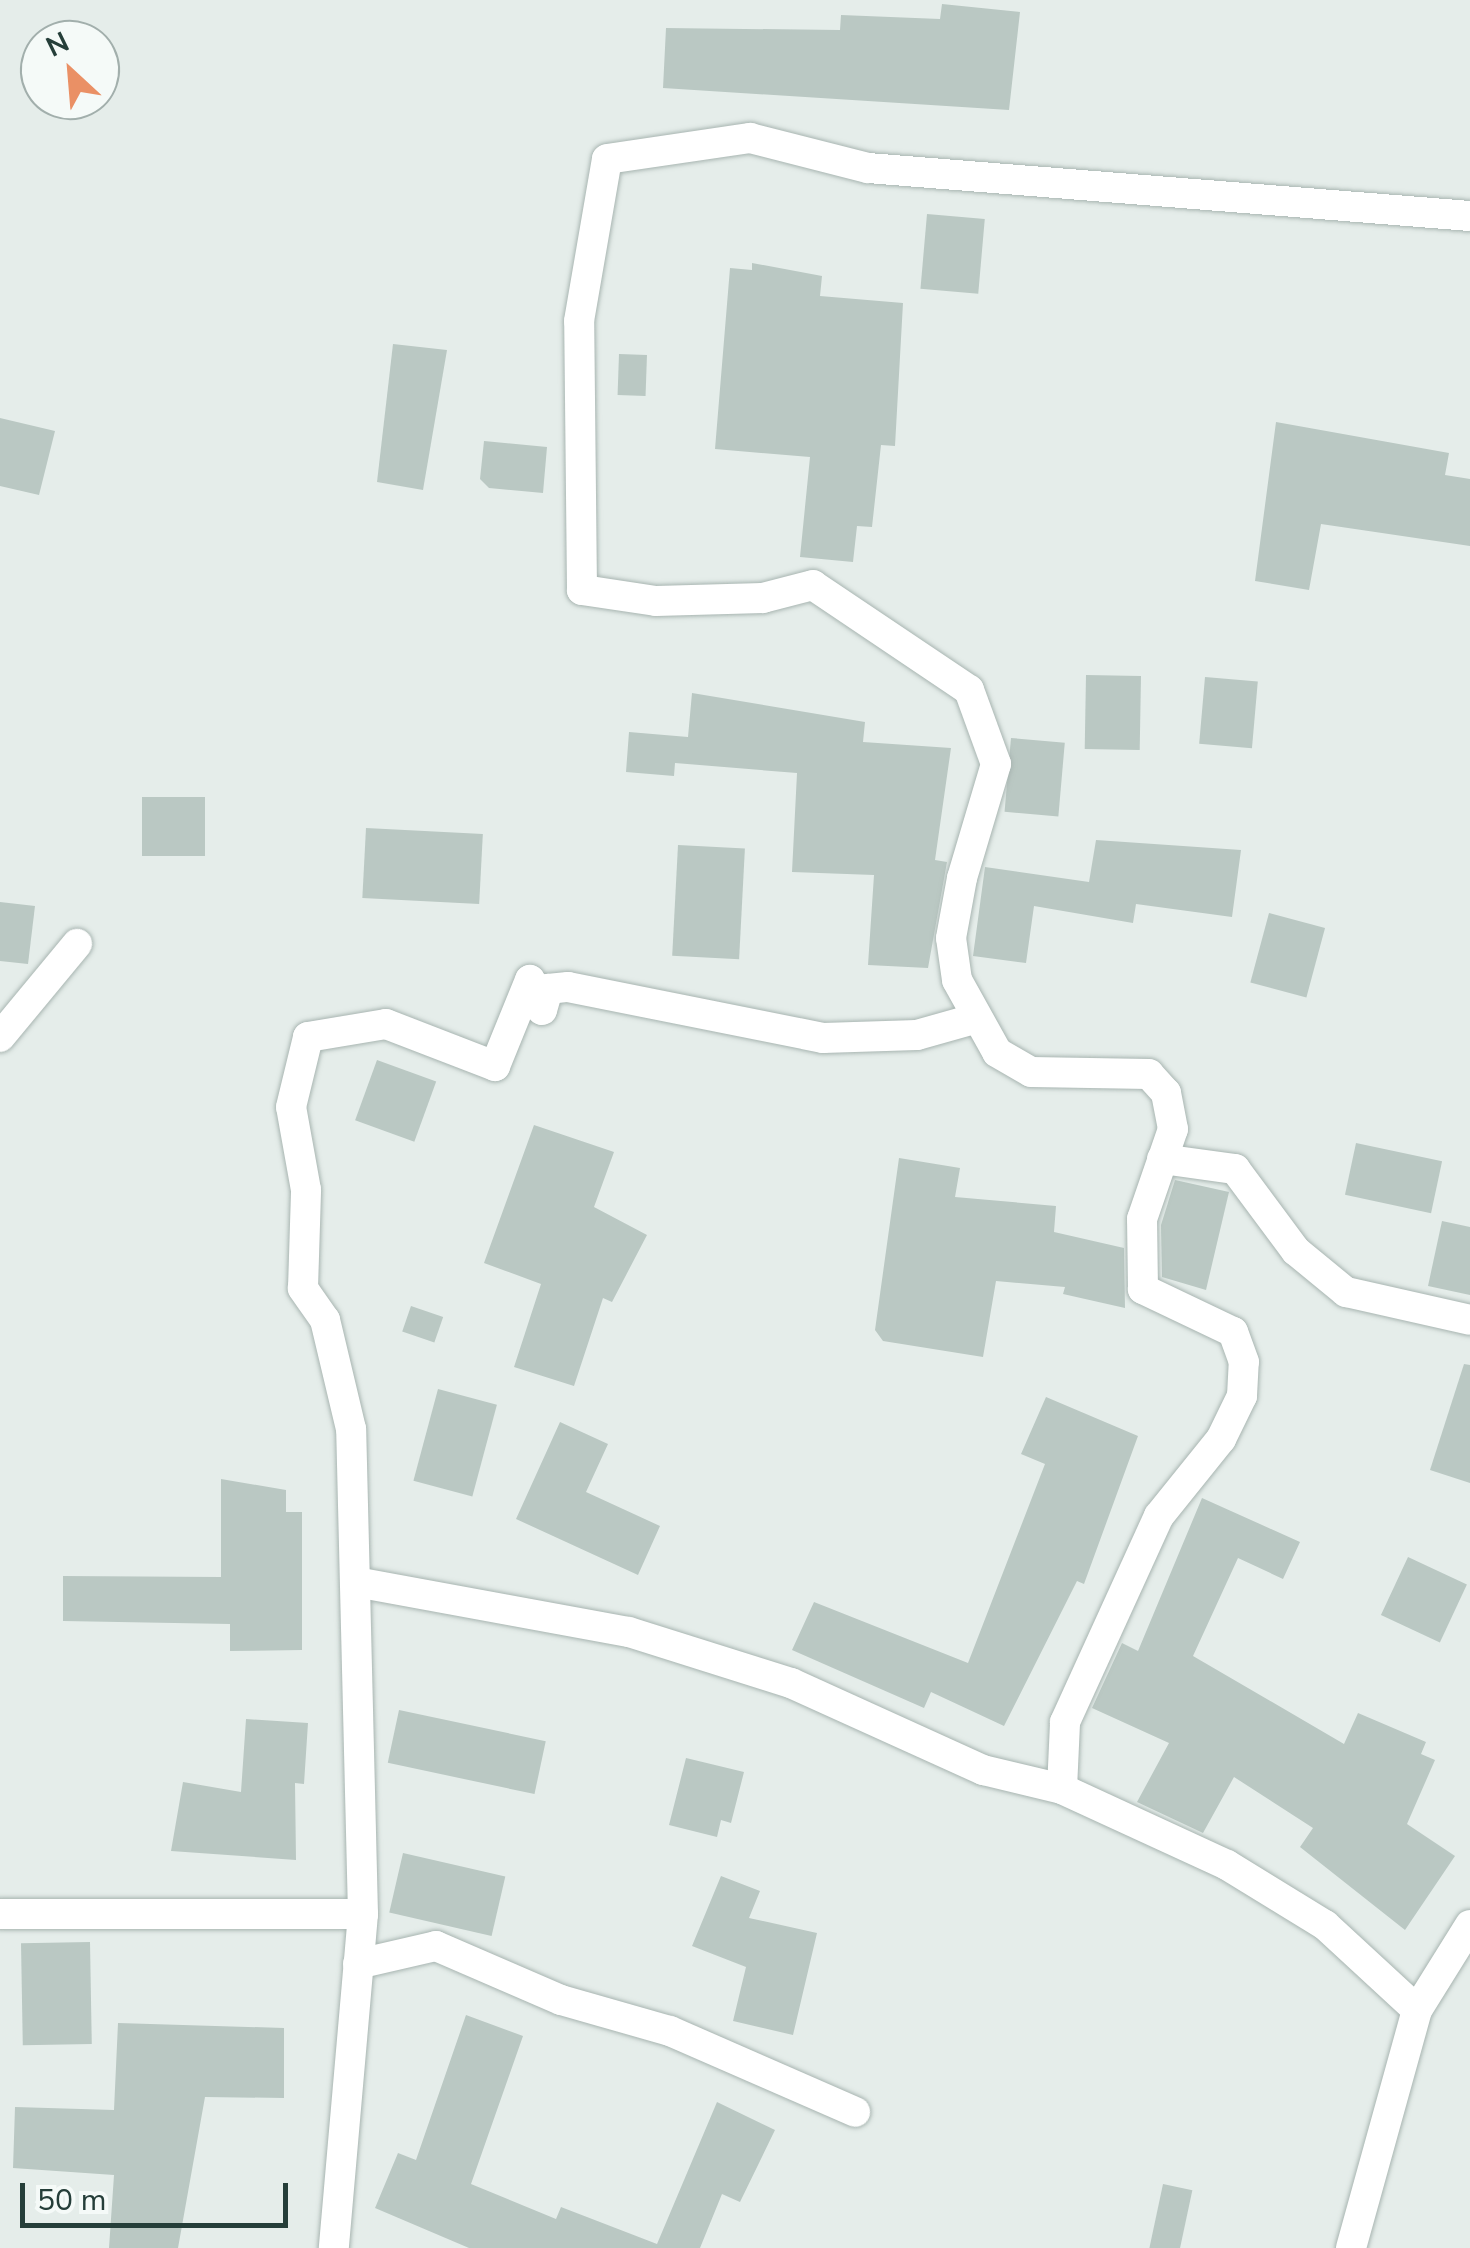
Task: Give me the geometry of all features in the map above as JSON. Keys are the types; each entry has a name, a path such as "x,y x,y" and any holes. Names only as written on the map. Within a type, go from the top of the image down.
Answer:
{"street":[{"path":"1062,1788 1058,1744 1159,1516 1222,1438 1242,1396 1244,1362 1234,1332 1143,1289 1142,1219 1173,1129 1166,1093 1149,1074 1031,1072 997,1052 974,1019 951,938 996,764 970,690 813,585 763,598 656,601 582,590 579,322 607,160 750,138 868,168 1470,216"},
{"path":"0,1037 77,944"},
{"path":"334,2248 363,1914 361,1583 351,1428 325,1320 302,1288 306,1190 292,1107 308,1037 386,1024 494,1066 530,980 542,1010 548,989 568,987 823,1038 917,1035 974,1019"},
{"path":"1162,1159 1234,1169 1296,1250 1346,1292 1470,1320"},
{"path":"361,1583 629,1632 791,1683 983,1770 1062,1788 1227,1865 1325,1925 1418,2010"},
{"path":"0,1914 363,1914"},
{"path":"1351,2248 1418,2010 1470,1925"},
{"path":"358,1964 436,1946 562,2000 670,2031 855,2112"}],"building":[{"path":"942,4 1020,12 1009,110 663,88 666,28 840,30 841,15 940,19"},
{"path":"927,214 985,219 978,294 920,289"},
{"path":"752,263 822,276 820,296 903,303 895,446 881,445 872,527 857,526 853,562 800,557 810,457 715,449 730,268 752,270"},
{"path":"393,344 447,350 423,490 377,482"},
{"path":"619,354 647,355 646,396 618,395"},
{"path":"0,418 55,431 39,495 0,486"},
{"path":"1276,422 1449,453 1445,475 1470,479 1470,546 1321,524 1309,590 1255,581"},
{"path":"484,441 547,447 543,493 489,488 480,479"},
{"path":"1086,675 1141,676 1140,750 1085,749"},
{"path":"1205,677 1258,682 1252,748 1199,744"},
{"path":"692,693 865,722 863,742 951,748 935,860 947,862 928,968 868,965 874,875 792,872 797,773 675,763 674,776 626,772 629,732 688,737"},
{"path":"1011,738 1065,743 1058,816 1005,812"},
{"path":"142,797 205,797 205,856 142,856"},
{"path":"366,828 483,834 479,904 362,898"},
{"path":"1096,840 1241,850 1232,917 1136,904 1133,923 1034,906 1026,963 973,956 985,867 1089,882"},
{"path":"678,845 745,849 739,959 672,956"},
{"path":"0,902 35,906 28,964 0,961"},
{"path":"1269,913 1325,928 1306,998 1250,983"},
{"path":"377,1060 436,1082 414,1142 355,1120"},
{"path":"534,1125 614,1152 594,1207 647,1235 612,1302 603,1298 574,1386 514,1367 541,1284 484,1263"},
{"path":"1356,1143 1442,1161 1431,1213 1345,1195"},
{"path":"899,1158 960,1168 955,1197 1056,1206 1054,1232 1124,1248 1125,1308 1063,1294 1065,1287 996,1281 983,1357 883,1341 875,1330"},
{"path":"1175,1180 1229,1192 1206,1290 1162,1277 1161,1225"},
{"path":"1442,1221 1470,1227 1470,1295 1428,1286"},
{"path":"411,1306 443,1317 434,1343 402,1332"},
{"path":"1464,1364 1470,1365 1470,1483 1430,1470"},
{"path":"438,1389 497,1405 472,1497 413,1481"},
{"path":"1046,1397 1138,1436 1084,1584 1077,1581 1004,1726 931,1692 924,1708 792,1650 814,1602 968,1663 1045,1464 1021,1454"},
{"path":"560,1422 608,1444 586,1492 660,1526 638,1575 516,1519"},
{"path":"221,1479 286,1490 286,1512 302,1512 302,1650 230,1651 230,1624 63,1621 63,1576 221,1577"},
{"path":"1202,1498 1300,1542 1283,1579 1238,1558 1193,1656 1344,1744 1358,1713 1426,1742 1421,1754 1435,1760 1407,1824 1455,1856 1405,1930 1300,1847 1313,1828 1234,1777 1203,1833 1137,1802 1169,1743 1092,1708 1122,1643 1138,1651"},
{"path":"1408,1557 1467,1584 1440,1642 1381,1615"},
{"path":"399,1710 546,1741 534,1794 388,1763"},
{"path":"246,1719 308,1723 304,1784 295,1783 296,1860 171,1851 183,1782 241,1792"},
{"path":"686,1758 744,1772 731,1823 721,1820 717,1837 669,1825"},
{"path":"403,1853 505,1877 492,1936 389,1912"},
{"path":"721,1876 760,1891 749,1918 817,1933 793,2035 733,2021 746,1967 692,1946"},
{"path":"90,1942 92,2044 23,2045 21,1943"},
{"path":"466,2015 523,2036 471,2184 556,2219 561,2207 657,2244 717,2102 775,2130 740,2202 722,2194 700,2248 469,2248 375,2208 398,2153 416,2160"},
{"path":"118,2023 284,2028 284,2098 205,2097 178,2248 109,2248 114,2175 13,2168 15,2107 114,2110"},
{"path":"1163,2184 1192,2190 1180,2248 1149,2248"}]}
